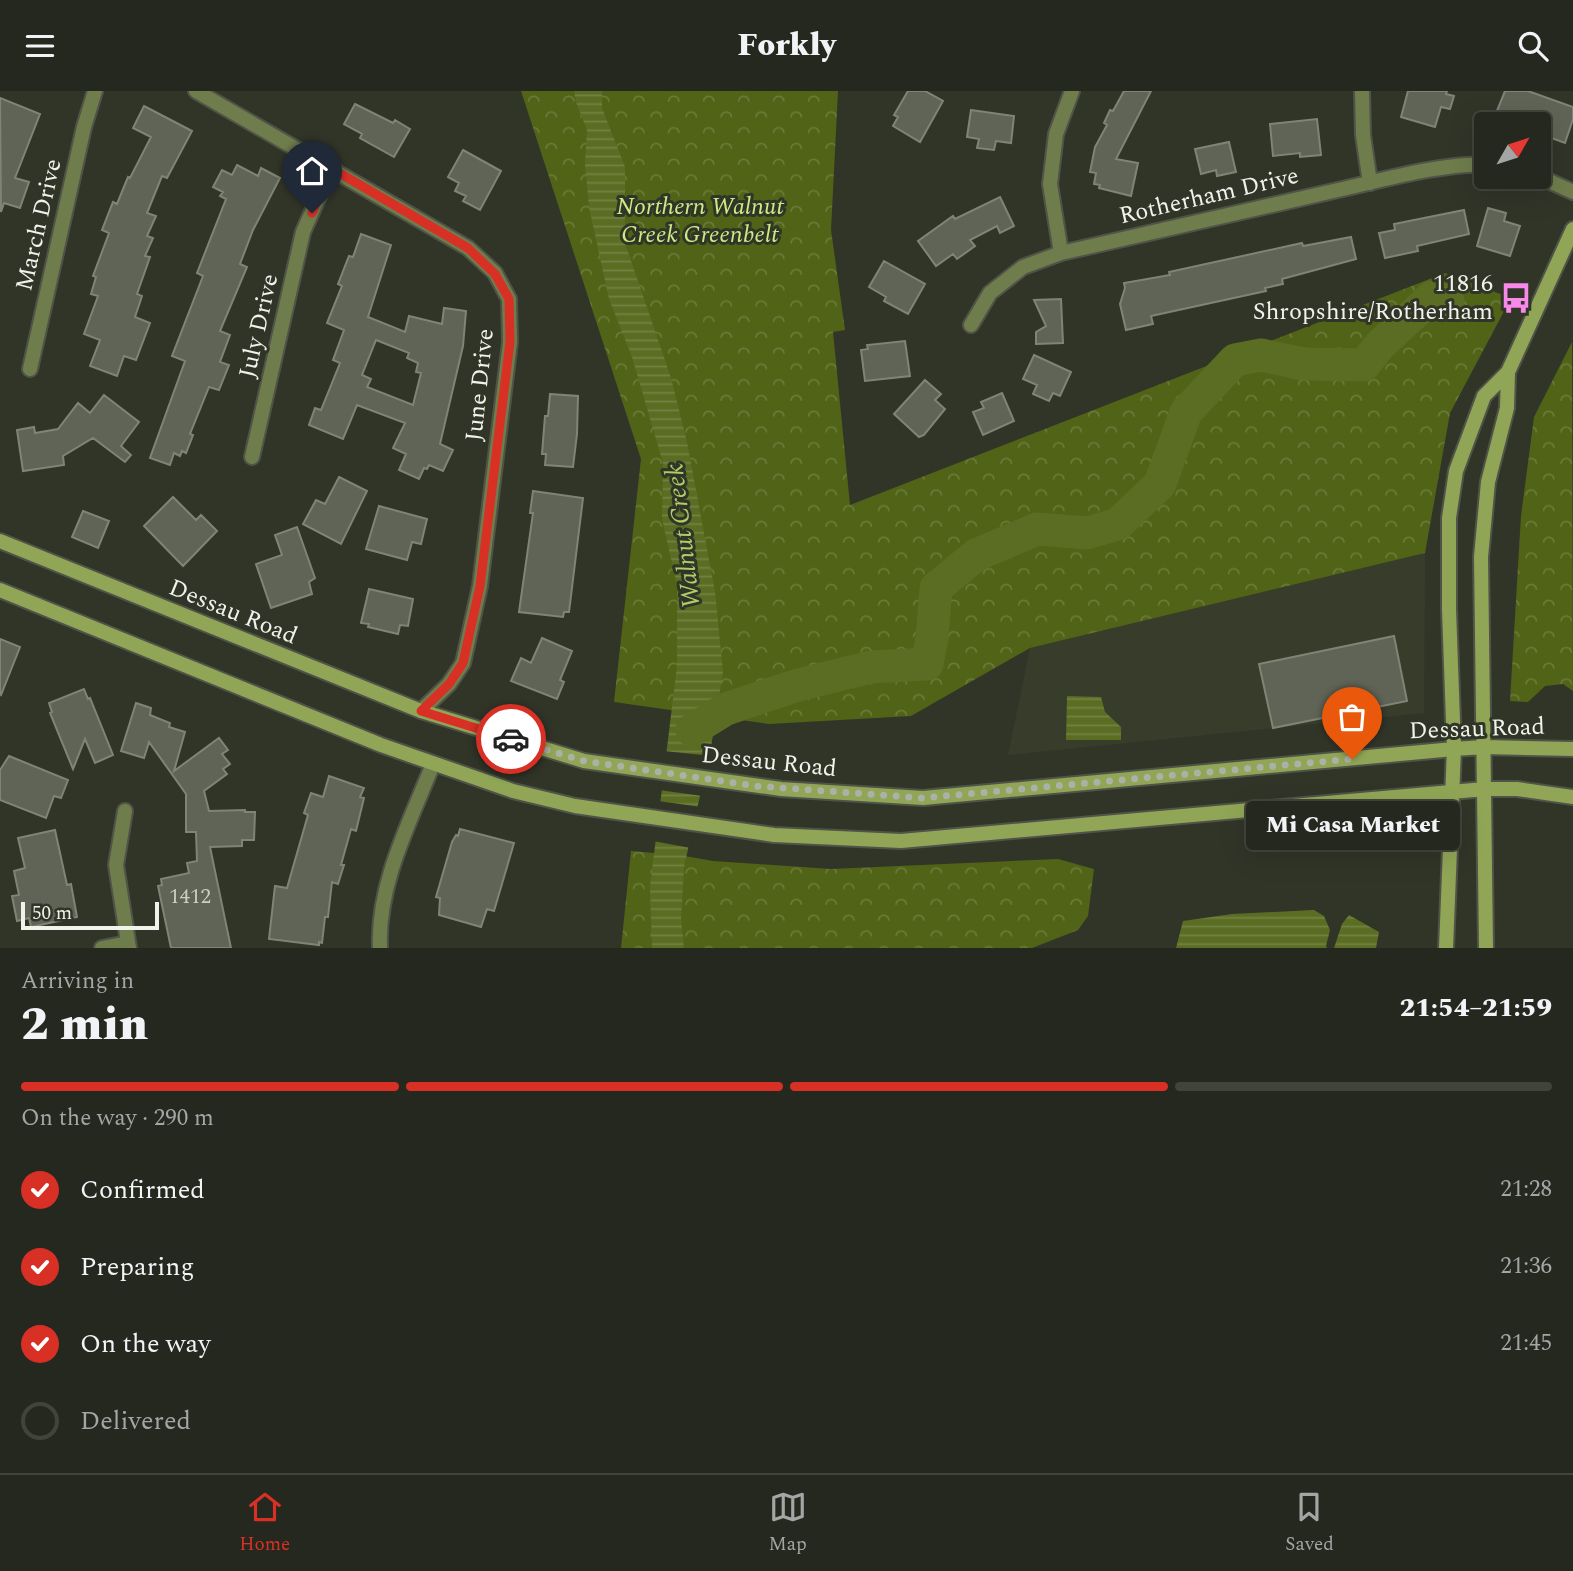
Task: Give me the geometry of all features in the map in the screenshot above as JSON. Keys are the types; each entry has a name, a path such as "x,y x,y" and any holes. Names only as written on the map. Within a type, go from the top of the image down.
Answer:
{"main road":[{"path":"1446,948 1454,749 1449,517 1456,471 1484,396 1508,372 1573,229"},
{"path":"1486,948 1481,557 1488,482 1507,408 1508,372"},
{"name":"Dessau Road","path":"0,541 421,711 584,761 780,789 923,798 1454,749 1484,747 1573,750"},
{"path":"0,590 381,745 513,791 575,806 774,835 901,841 1485,789 1517,789 1573,797"}],"street":[{"name":"March Drive","path":"30,369 84,127 95,91"},
{"name":"June Drive","path":"197,91 468,248 495,274 509,299 510,342 480,586 463,663 449,684 421,711"},
{"path":"1362,91 1363,135 1370,183"},
{"path":"1061,253 1050,184 1056,134 1069,92"},
{"name":"Rotherham Drive","path":"971,325 990,293 1023,267 1061,253 1370,183 1474,164"},
{"name":"July Drive","path":"252,457 303,232 320,194 336,171"},
{"path":"1551,182 1573,192"},
{"path":"380,948 382,904 396,859 433,764"},
{"path":"102,948 128,945 116,865 125,811"}],"shaded area":[{"path":"1425,553 1424,713 1008,755 1030,648"}],"green space":[{"name":"Northern Walnut Creek Greenbelt","path":"521,91 838,91 831,230 845,330 833,332 850,505 1445,273 1511,298 1450,413 1425,553 1030,648 911,716 769,724 614,702 641,459"},
{"path":"1572,342 1573,691 1563,684 1545,686 1528,702 1510,701 1521,516 1534,417"},
{"path":"631,851 713,861 831,869 1058,859 1094,869 1088,916 1078,930 1032,948 621,948"}],"water":[{"name":"Walnut Creek","path":"574,91 602,91 602,108 625,167 625,243 671,378 687,442 715,592 723,672 711,747 684,867 681,919 684,948 652,948 650,887 677,666 677,585 662,519 663,463 632,357 609,299 589,207 585,165 587,130"},
{"path":"1067,696 1101,697 1105,712 1121,727 1121,740 1066,740"},
{"path":"1314,910 1324,916 1330,930 1327,948 1176,948 1183,921 1232,914"},
{"path":"1349,915 1379,932 1376,948 1334,948 1342,924"}],"pier":[{"path":"664,751 712,756 703,796 659,790"},
{"path":"658,801 701,807 691,848 653,841"}],"building":[{"path":"908,91 925,91 943,101 920,142 893,126 898,117 894,115"},
{"path":"1124,91 1151,91 1116,159 1138,163 1131,196 1099,188 1100,185 1094,184 1096,173 1090,172 1095,147 1107,125 1104,123"},
{"path":"1408,91 1447,91 1446,94 1454,96 1450,109 1441,107 1435,127 1401,117"},
{"path":"1505,91 1528,91 1573,107 1573,119 1565,143 1551,138 1551,112 1496,112"},
{"path":"0,98 40,114 15,178 29,182 20,208 4,203 1,212"},
{"path":"355,104 410,129 394,157 360,138 362,134 344,124"},
{"path":"144,106 192,131 167,178 162,176 147,213 156,216 147,236 153,238 145,256 150,257 137,294 142,296 135,317 150,323 136,360 124,356 117,376 90,366 100,340 84,334 98,296 91,294 96,277 93,276 109,233 102,230 113,202 117,204 128,177 130,178 151,137 133,128"},
{"path":"971,110 1014,116 1011,143 996,141 994,150 977,148 979,139 967,137"},
{"path":"1317,119 1321,155 1300,157 1300,153 1273,156 1270,124"},
{"path":"1229,142 1236,172 1217,176 1216,170 1201,174 1195,149"},
{"path":"463,150 501,171 480,210 463,201 466,196 455,191 459,183 448,177"},
{"path":"237,165 258,176 261,168 280,178 253,230 240,264 247,267 220,331 230,335 220,362 229,365 219,390 209,387 190,434 193,435 186,453 182,451 180,456 174,453 170,465 150,458 185,361 172,356 203,276 197,273 226,199 220,196 223,192 213,187 222,170 232,175"},
{"path":"1000,197 1014,226 1000,233 997,226 970,240 975,246 957,259 953,254 936,266 918,241 953,216 955,219"},
{"path":"1488,208 1506,213 1504,221 1520,226 1510,256 1477,246"},
{"path":"1464,210 1469,234 1417,246 1418,251 1385,258 1379,233 1395,230 1394,224"},
{"path":"361,234 391,245 368,317 405,332 409,316 442,324 444,308 466,311 463,346 440,444 453,450 443,471 429,465 427,469 424,468 419,479 399,470 406,454 393,448 405,423 357,405 343,439 309,425 315,408 321,410 340,363 333,360 344,330 327,323 342,286 338,284 349,256 353,257","holes":["376,340 409,353 407,358 418,363 416,372 421,373 413,405 367,387 371,379 362,375"]},
{"path":"1351,237 1356,259 1282,279 1283,284 1265,288 1266,291 1151,316 1153,324 1126,330 1120,304 1124,283 1170,275 1169,272 1302,243 1303,246"},
{"path":"884,261 925,284 908,314 884,301 886,297 869,287"},
{"path":"1061,299 1063,343 1036,344 1036,332 1046,326 1034,300"},
{"path":"905,341 910,376 865,381 861,350 868,349 867,345"},
{"path":"1034,355 1071,372 1060,396 1053,393 1049,401 1033,394 1037,385 1023,379"},
{"path":"925,380 941,394 935,400 945,409 924,435 919,437 894,414"},
{"path":"1002,393 1014,421 983,435 973,412 984,408 981,402"},
{"path":"550,394 578,396 573,467 545,465 546,454 542,454"},
{"path":"104,395 139,422 121,446 131,455 125,462 93,438 63,456 64,465 23,471 17,430 34,427 35,433 58,429 78,403 90,413"},
{"path":"339,477 367,491 341,544 303,524 316,500 325,504"},
{"path":"533,491 583,498 569,612 564,612 563,617 519,612 533,513 530,513"},
{"path":"173,497 196,520 201,515 217,531 183,566 144,526"},
{"path":"379,506 427,519 421,544 412,542 407,560 366,549"},
{"path":"83,511 109,521 98,548 72,537"},
{"path":"297,527 315,578 309,582 312,594 271,608 256,564 282,555 275,535"},
{"path":"369,589 413,599 408,626 400,625 398,634 361,623"},
{"path":"1394,636 1407,701 1273,728 1259,664"},
{"path":"542,638 572,651 560,680 564,682 557,699 511,681 521,658 531,663"},
{"path":"0,639 20,647 1,695 0,694"},
{"path":"84,689 113,755 95,763 85,739 73,769 50,713 49,703"},
{"path":"136,703 151,708 150,715 170,723 169,727 185,732 174,771 219,738 228,750 222,754 230,764 223,769 227,774 204,791 209,811 255,812 254,840 242,840 242,846 210,847 231,948 171,948 158,886 162,885 161,879 189,873 187,863 197,861 196,832 186,832 186,794 149,742 144,758 121,751"},
{"path":"9,756 68,780 61,798 54,796 46,818 0,800 0,770"},
{"path":"329,776 364,788 360,797 364,798 356,831 351,829 338,884 332,882 322,943 319,942 319,945 269,939 275,886 287,888 308,815 304,813 311,793 323,797"},
{"path":"460,829 514,843 494,911 487,909 481,927 439,915 440,898 436,897 452,842"},
{"path":"55,830 67,885 71,884 77,917 31,927 29,918 17,921 12,896 19,895 14,871 25,868 18,838"}],"waterway":[{"path":"692,730 726,709 798,685 871,667 927,664 936,588 976,555 1037,529 1087,533 1118,524 1160,484 1186,412 1235,360 1261,355 1303,364 1364,365 1380,345 1432,297 1448,301"}],"way so far":[{"path":"511,739 584,761 756,786 923,798 1352,759"}],"place":[{"name":"11816 Shropshire/Rotherham","path":"1516,298"},
{"name":"Mi Casa Market","path":"1352,759"}],"route":[{"path":"312,213 320,194 336,171 468,248 495,274 509,299 510,342 480,586 463,663 449,684 421,711 511,739"}]}
